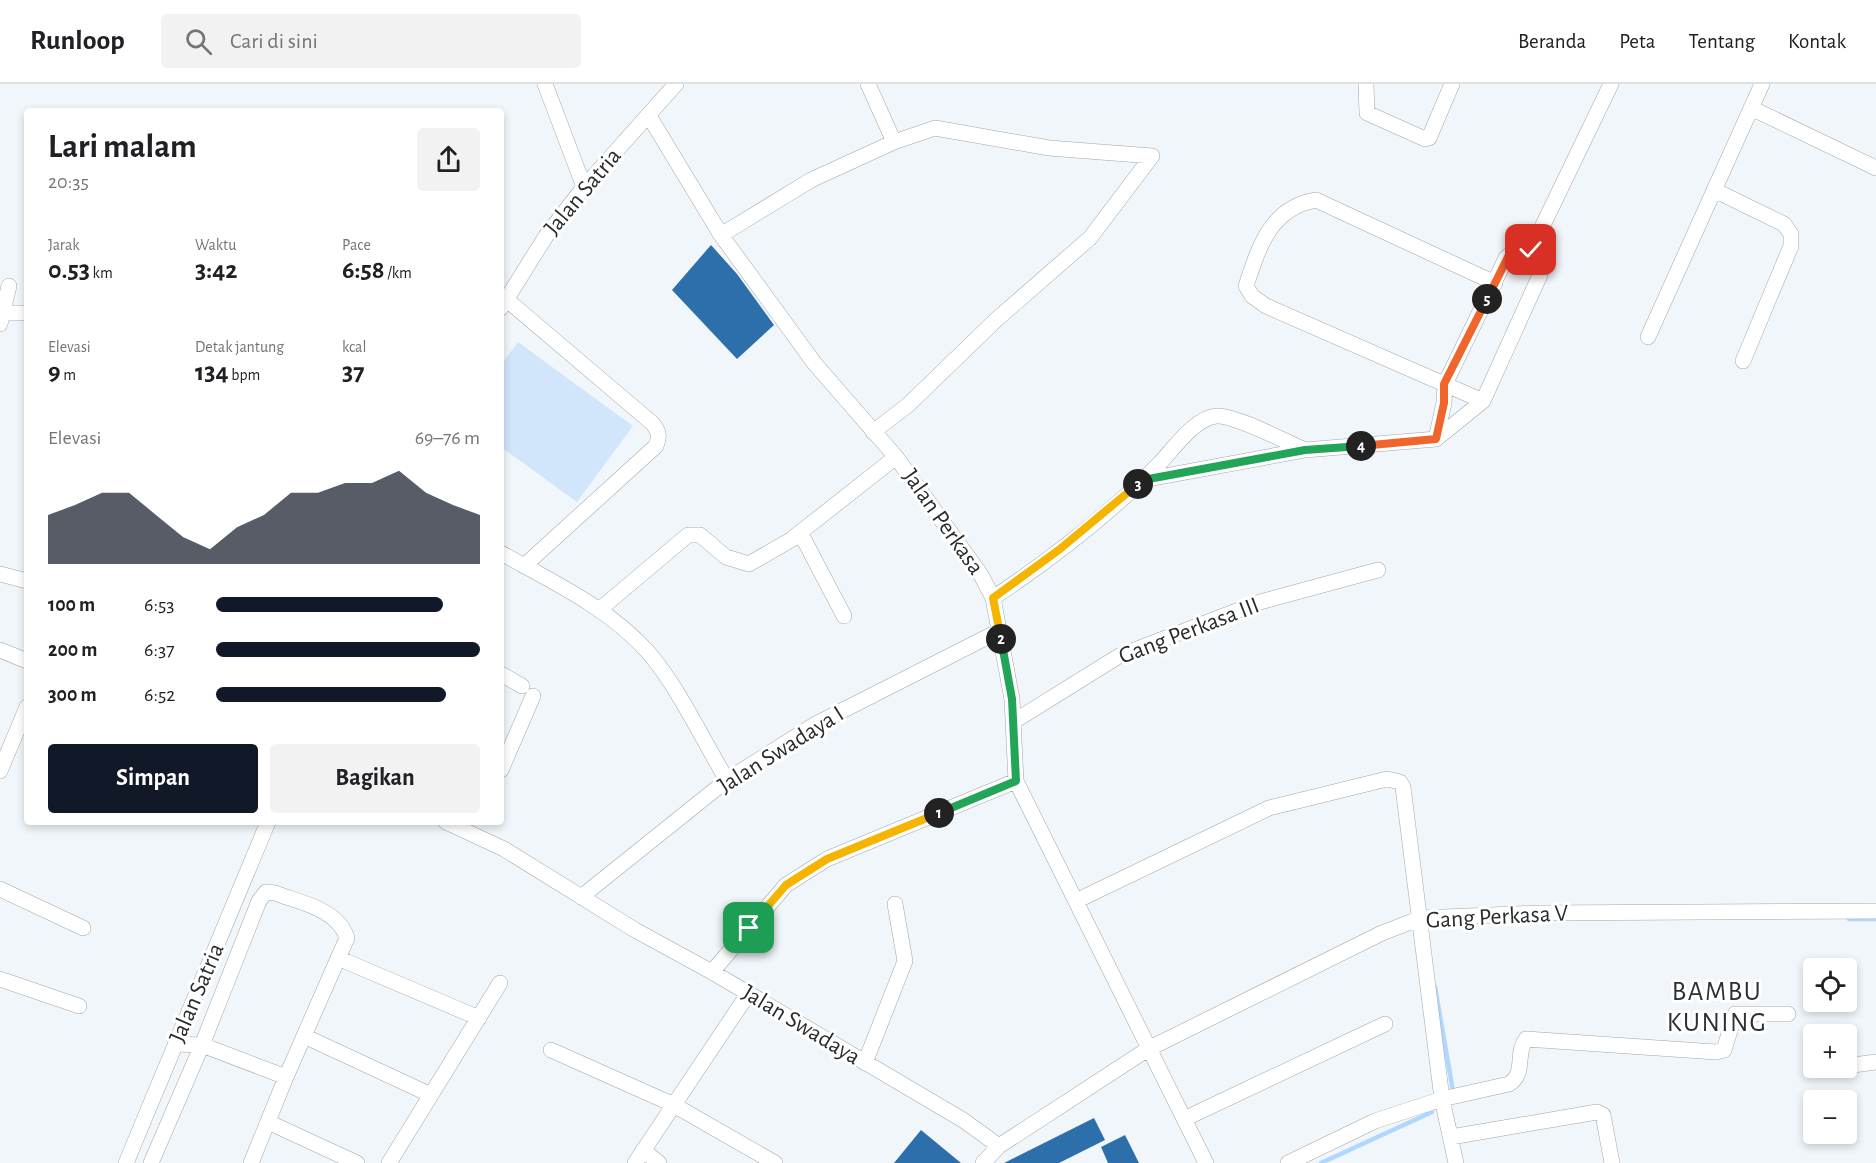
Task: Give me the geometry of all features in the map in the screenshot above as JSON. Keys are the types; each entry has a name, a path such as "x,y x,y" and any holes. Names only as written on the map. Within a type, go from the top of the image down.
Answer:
{"street":[{"path":"545,84 584,187"},
{"name":"Jalan Satria","path":"504,304 546,236 584,187 676,84"},
{"path":"868,84 894,142"},
{"path":"1366,84 1367,113 1425,140 1429,138 1452,84"},
{"path":"1531,250 1611,84"},
{"path":"1648,337 1762,84"},
{"path":"1751,108 1876,168"},
{"name":"Jalan Perkasa","path":"648,117 721,235 815,364 896,457 962,544 981,574 993,598 1012,699 1016,781 1206,1163"},
{"path":"721,235 811,180 894,142 935,128 1049,148 1152,156 1090,238 997,319 908,405 873,432"},
{"path":"1714,190 1784,224 1791,234 1791,246 1743,361"},
{"path":"1483,401 1266,306 1252,296 1246,286 1262,238 1288,211 1303,202 1316,200 1496,283"},
{"path":"1143,480 1305,450 1436,439 1483,401 1540,275 1541,262 1531,250 1522,248 1510,253 1444,384 1444,403 1436,439"},
{"path":"9,286 2,319 24,314"},
{"path":"504,304 652,423 658,430 659,438 656,446 524,566"},
{"path":"993,598 1060,549 1143,480 1201,421 1215,416 1230,418 1305,450"},
{"path":"793,538 896,457"},
{"path":"599,610 688,535 700,535 726,557 749,564 801,534 844,616"},
{"path":"504,555 599,610 646,650 660,668 727,780"},
{"name":"Gang Perkasa III","path":"1013,722 1119,656 1260,602 1378,570"},
{"path":"0,574 24,580"},
{"name":"Jalan Swadaya I","path":"581,897 727,780 814,725 999,631"},
{"path":"0,650 24,660"},
{"path":"504,676 527,691 504,761"},
{"path":"0,771 24,714"},
{"path":"1076,901 1269,808 1395,779 1403,787 1442,1099 1456,1163"},
{"path":"712,972 786,885 827,859 1016,781"},
{"name":"Jalan Satria","path":"126,1163 267,825"},
{"name":"Jalan Swadaya","path":"461,825 476,828 635,930 712,972 963,1120 999,1146"},
{"path":"0,889 84,928"},
{"path":"151,1163 202,1045 259,901 266,892 275,892 334,916 343,926 347,938 251,1163"},
{"path":"865,1063 905,961 895,904"},
{"name":"Gang Perkasa V","path":"1148,1049 1382,933 1421,918 1540,913 1876,911"},
{"path":"338,958 479,1017"},
{"path":"0,979 79,1006"},
{"path":"389,1163 500,983"},
{"path":"659,1163 639,1156 748,994"},
{"path":"1288,1163 1375,1122 1442,1099 1509,1084 1516,1080 1522,1045 1526,1039 1716,1052 1724,1050 1727,1044 1735,1014 1788,1014"},
{"path":"1184,1119 1385,1024"},
{"path":"304,1036 431,1095"},
{"path":"176,1044 202,1045 286,1077"},
{"path":"983,1163 999,1146 1148,1049"},
{"path":"551,1050 672,1104 775,1163"},
{"path":"1857,1065 1876,1062"},
{"path":"1451,1137 1597,1112 1603,1114 1612,1163"},
{"path":"268,1122 357,1163"}],"shaded area":[{"path":"518,342 633,426 577,502 504,449 504,361"}],"building":[{"path":"711,245 737,274 774,325 737,359 672,290"},
{"path":"1094,1118 1105,1140 1059,1163 1004,1163"},
{"path":"921,1130 961,1163 894,1163"},
{"path":"1125,1135 1139,1163 1108,1163 1101,1147"}],"waterway":[{"path":"1849,919 1876,919"},
{"path":"1435,987 1453,1091"},
{"path":"1321,1163 1432,1112"}],"district":[{"name":"BAMBU KUNING","path":"1717,1006"}],"route":[{"path":"749,928 786,885 827,859 1016,781 1012,699 993,598 1060,549 1143,480 1305,450 1436,439 1444,403 1444,384 1496,283 1506,258 1515,250 1522,248 1531,250"}]}
